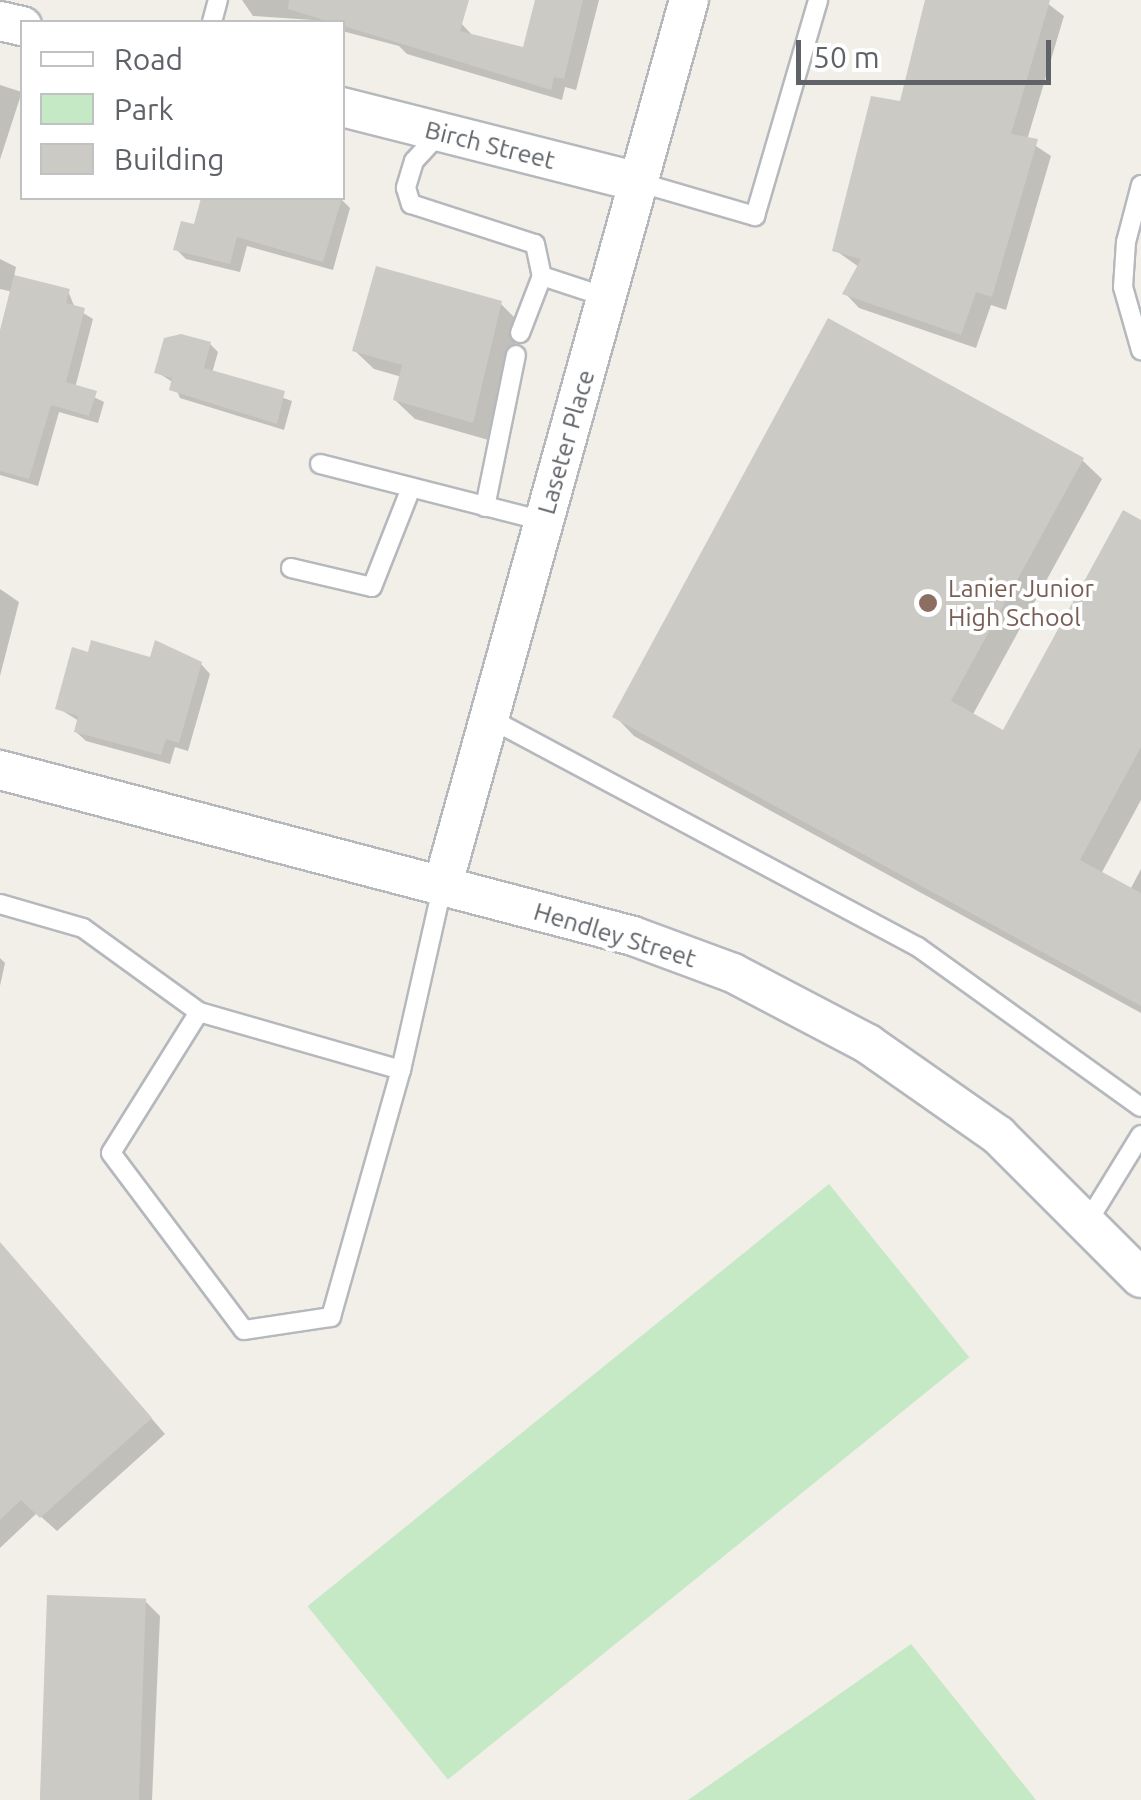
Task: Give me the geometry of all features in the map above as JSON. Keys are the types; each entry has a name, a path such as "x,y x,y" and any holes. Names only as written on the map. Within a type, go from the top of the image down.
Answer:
{"street":[{"name":"Laseter Place","path":"443,884 690,0"},
{"name":"Birch Street","path":"345,109 638,182"},
{"name":"Hendley Street","path":"0,770 633,936 733,973 884,1056 998,1136 1088,1220 1141,1278"}],"lane":[{"path":"638,182 755,216 818,0"},
{"path":"440,132 414,161 406,188 411,204 536,244 542,276 520,333"},
{"path":"1141,185 1126,242 1123,287 1141,350"},
{"path":"542,276 606,297"},
{"path":"485,506 516,355"},
{"path":"320,464 544,520"},
{"path":"291,568 372,587 411,488"},
{"path":"489,718 918,947 1141,1107"},
{"path":"199,1012 111,1152 244,1330 331,1318 401,1070 443,884"},
{"path":"0,904 82,928 199,1012 401,1070"},
{"path":"1088,1220 1141,1134"}],"green space":[{"path":"829,1184 969,1357 448,1780 308,1606"},
{"path":"911,1644 1036,1800 688,1800"}],"building":[{"path":"289,0 469,0 460,31 523,47 535,0 583,0 564,79 554,77 551,90 345,27 345,20 324,20 288,9"},
{"path":"925,0 1050,0 1011,134 1038,139 992,297 976,292 961,335 842,294 861,259 832,251 871,96 900,101"},
{"path":"200,200 341,200 323,262 237,237 230,264 173,250 181,221 194,224"},
{"path":"376,266 502,301 473,423 393,400 402,365 352,351"},
{"path":"14,275 70,289 66,303 85,308 66,382 97,391 89,416 51,405 29,479 0,471 0,330"},
{"name":"Lanier Junior High School","path":"828,318 1084,458 951,701 1003,730 1123,510 1141,520 1141,747 1080,860 1141,893 1141,1006 612,717"},
{"path":"181,334 211,342 204,368 285,391 277,424 169,390 172,378 154,373 164,338"},
{"path":"91,640 150,657 155,640 202,662 179,743 166,739 161,755 74,732 78,716 55,709 72,647 88,652"},
{"path":"0,1242 152,1418 40,1518 21,1500 0,1520"},
{"path":"47,1595 146,1598 139,1800 40,1800"}],"place":[{"name":"Lanier Junior High School","path":"928,603"}]}
